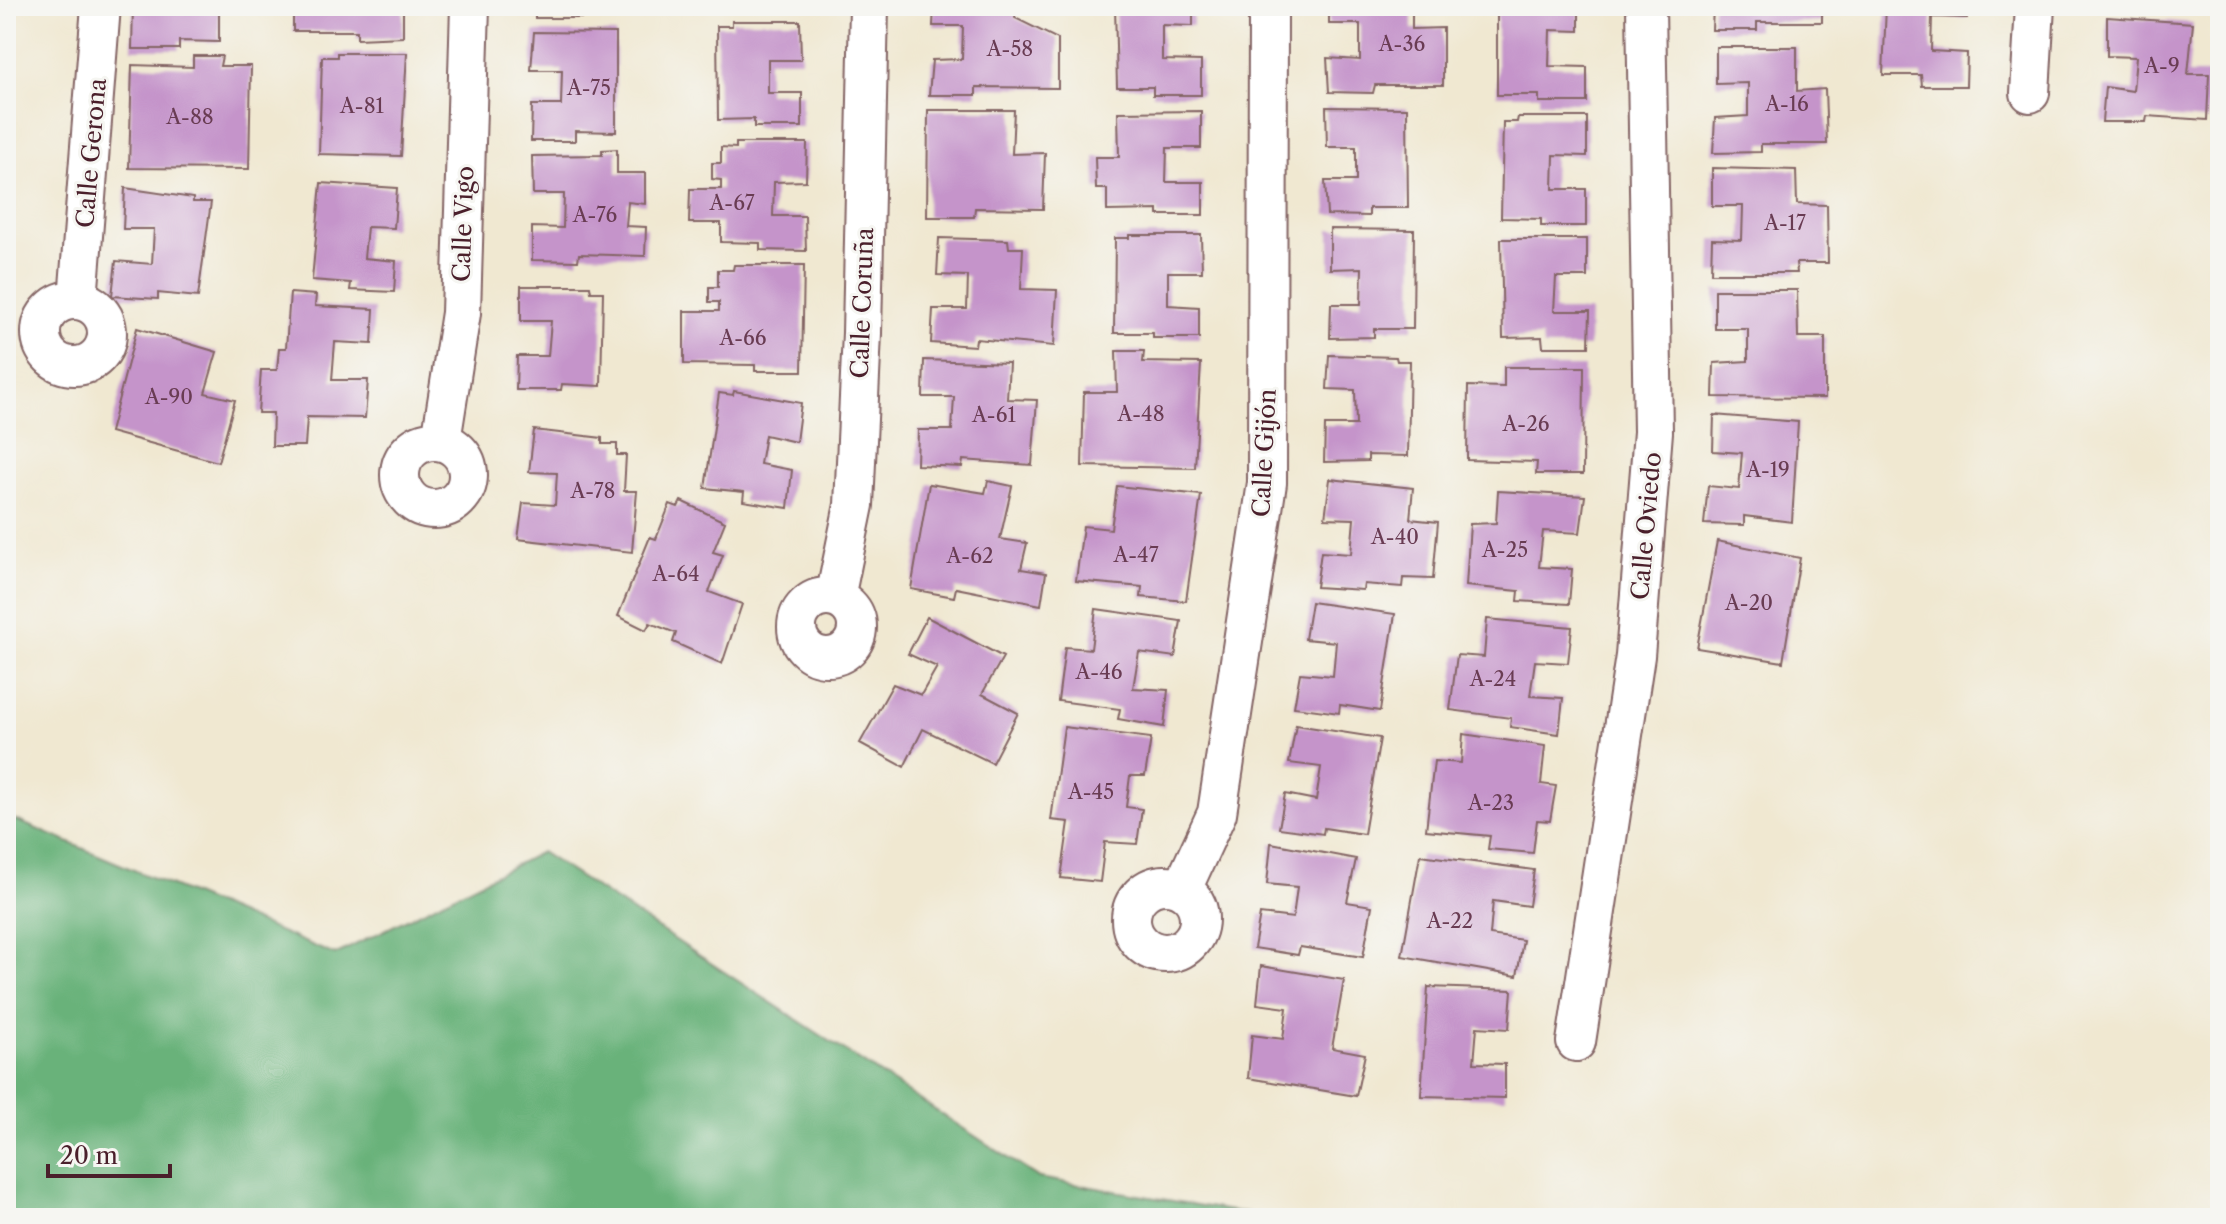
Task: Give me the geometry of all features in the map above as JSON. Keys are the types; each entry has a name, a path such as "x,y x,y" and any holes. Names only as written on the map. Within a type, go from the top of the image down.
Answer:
{"street":[{"name":"Calle Gerona","path":"78,300 101,6"},
{"name":"Calle Vigo","path":"441,441 461,313 470,6"},
{"name":"Calle Coruña","path":"835,598 854,505 862,333 869,6"},
{"name":"Calle Gijón","path":"1182,889 1217,813 1267,483 1268,6"},
{"name":"Calle Oviedo","path":"1576,1042 1635,656 1653,432 1646,6"},
{"path":"2030,93 2035,6"}],"green space":[{"path":"6,816 335,955 541,852 1039,1178 1272,1218 6,1218"}],"building":[{"path":"133,6 219,6 219,42 179,41 179,49 132,49"},
{"path":"293,6 403,6 403,37 357,39 357,31 293,31"},
{"path":"535,6 634,6 634,10 585,10 584,18 535,18"},
{"path":"934,6 1016,6 1015,18 1058,39 1058,88 976,87 976,95 929,95 932,60 962,59 963,26 933,26"},
{"path":"1115,6 1193,6 1193,26 1162,25 1162,60 1201,61 1201,95 1153,95 1153,87 1117,87"},
{"path":"1329,6 1412,6 1412,29 1443,28 1443,85 1375,85 1373,93 1329,92 1327,58 1360,60 1360,24 1329,24"},
{"path":"1497,6 1579,6 1579,31 1550,30 1549,66 1587,67 1587,102 1539,102 1539,95 1497,95"},
{"path":"1713,6 1822,6 1822,22 1757,22 1757,30 1712,30"},
{"path":"1886,6 1968,6 1967,18 1932,17 1931,51 1967,53 1966,86 1922,86 1921,75 1883,75"},
{"path":"2107,17 2193,23 2188,74 2209,74 2207,120 2147,116 2146,122 2102,122 2105,87 2133,91 2136,57 2107,56"},
{"path":"732,21 800,21 801,60 768,60 768,93 802,93 802,127 754,127 754,119 718,120 717,26 732,26"},
{"path":"534,32 616,33 616,132 575,131 575,141 531,141 532,105 561,105 562,70 531,70"},
{"path":"1716,47 1797,47 1797,91 1825,89 1827,144 1761,144 1761,152 1713,153 1715,118 1748,116 1748,83 1716,84"},
{"path":"337,53 407,53 401,156 319,154 322,57 337,57"},
{"path":"193,56 222,56 220,66 251,66 249,169 129,168 132,65 193,67"},
{"path":"1326,107 1407,108 1408,208 1369,208 1369,216 1327,215 1325,181 1356,181 1356,147 1327,147"},
{"path":"928,110 1014,110 1012,154 1045,153 1043,209 975,208 974,217 927,217"},
{"path":"1201,111 1201,148 1167,148 1166,182 1203,182 1203,215 1158,215 1158,210 1107,211 1107,189 1096,189 1095,157 1119,157 1118,112"},
{"path":"1518,117 1587,117 1587,156 1554,155 1553,189 1586,189 1586,226 1541,226 1541,219 1501,218 1503,122 1517,122"},
{"path":"736,143 807,143 806,181 774,182 773,216 805,216 806,251 760,250 760,243 721,242 721,223 689,223 690,189 721,189 721,180 712,179 712,163 721,163 721,147 736,148"},
{"path":"617,149 617,173 645,173 645,204 628,202 626,226 646,227 645,256 579,254 578,261 532,260 532,227 563,228 564,194 533,194 532,156 602,155 602,150"},
{"path":"1712,168 1796,170 1797,204 1827,205 1828,263 1796,263 1797,273 1711,273 1712,239 1742,240 1743,206 1712,206"},
{"path":"321,183 397,188 394,228 367,227 364,258 396,261 394,292 350,290 351,283 312,280"},
{"path":"125,188 193,198 193,202 211,202 198,297 158,293 158,299 112,296 116,261 152,264 154,229 123,229"},
{"path":"1330,229 1414,230 1413,329 1374,329 1374,337 1330,338 1331,304 1361,304 1362,268 1330,269"},
{"path":"1129,235 1201,235 1202,272 1168,272 1168,305 1199,307 1199,338 1153,338 1153,333 1114,333 1115,238 1129,238"},
{"path":"939,238 1008,240 1009,248 1023,248 1021,289 1057,290 1054,346 976,339 975,346 931,343 933,309 967,309 968,276 937,275"},
{"path":"1501,239 1587,239 1587,277 1556,277 1554,311 1590,311 1589,347 1543,347 1542,337 1503,338"},
{"path":"734,265 804,265 802,371 755,371 755,365 684,364 684,311 719,311 719,302 709,302 709,287 718,287 718,270 733,270"},
{"path":"521,286 590,286 591,292 603,292 601,386 562,384 561,390 516,390 517,356 548,356 551,321 521,321"},
{"path":"1715,290 1797,290 1798,337 1825,337 1825,398 1713,397 1714,363 1748,361 1748,329 1715,329"},
{"path":"290,293 316,295 315,306 374,309 372,344 335,342 332,380 368,380 365,418 307,417 305,446 272,446 273,413 258,413 261,370 277,370 279,348 286,348"},
{"path":"137,328 217,352 205,393 235,400 218,462 110,432"},
{"path":"1116,351 1144,351 1143,362 1201,363 1195,468 1082,466 1084,392 1117,392"},
{"path":"1329,355 1396,357 1397,361 1410,361 1408,456 1368,455 1368,461 1324,462 1325,425 1356,425 1355,390 1327,389"},
{"path":"924,360 1009,363 1007,399 1037,400 1032,465 963,460 962,467 917,465 918,430 952,430 954,397 923,397"},
{"path":"1504,367 1584,367 1583,474 1536,474 1537,462 1467,460 1468,386 1504,387"},
{"path":"734,391 801,403 796,442 765,435 760,464 792,470 788,508 743,501 744,492 705,488 719,393 733,395"},
{"path":"1714,415 1798,422 1792,522 1744,516 1744,525 1704,524 1708,486 1739,489 1742,453 1713,451"},
{"path":"534,430 602,438 602,444 617,444 617,455 626,455 624,491 637,491 632,552 518,539 523,503 555,505 557,473 529,472"},
{"path":"1330,479 1413,488 1410,519 1438,522 1433,579 1403,578 1402,587 1364,584 1363,590 1316,587 1321,552 1351,554 1354,519 1325,518"},
{"path":"988,481 1012,486 1000,539 1027,543 1021,569 1046,573 1041,605 956,588 954,597 911,589 929,484 985,493"},
{"path":"1117,486 1201,495 1186,601 1141,597 1142,587 1076,581 1083,526 1111,529"},
{"path":"1498,491 1585,496 1580,533 1543,531 1539,567 1572,569 1569,604 1518,601 1519,591 1466,586 1470,524 1496,523"},
{"path":"681,501 725,522 713,552 723,555 709,592 742,604 722,664 673,642 676,633 650,623 646,630 618,616 650,537 656,539 670,504 678,507"},
{"path":"1717,541 1800,558 1783,662 1697,648"},
{"path":"1311,602 1395,614 1380,711 1340,705 1339,713 1294,707 1300,673 1333,676 1336,642 1305,639"},
{"path":"1096,609 1181,621 1175,657 1139,652 1133,688 1168,690 1164,727 1118,719 1120,709 1058,701 1065,647 1091,649"},
{"path":"927,617 1003,657 982,694 1018,713 992,763 923,729 904,767 860,743 893,684 921,695 937,667 908,654"},
{"path":"1487,619 1572,627 1568,663 1535,661 1530,696 1563,698 1559,734 1510,727 1511,718 1450,710 1457,655 1484,657"},
{"path":"1296,725 1380,738 1364,834 1324,828 1323,834 1279,828 1285,794 1316,800 1321,767 1289,763"},
{"path":"1064,727 1151,738 1145,776 1130,776 1126,807 1142,809 1137,844 1105,842 1100,882 1061,878 1069,822 1051,820"},
{"path":"1463,734 1545,746 1541,784 1556,786 1550,821 1537,820 1533,853 1488,849 1490,836 1426,830 1434,761 1461,763"},
{"path":"1271,843 1356,859 1347,902 1372,906 1363,957 1300,947 1298,955 1254,948 1260,914 1293,918 1297,887 1267,884"},
{"path":"1420,855 1534,870 1529,906 1493,901 1490,935 1523,940 1517,976 1402,956"},
{"path":"1261,966 1344,980 1332,1048 1365,1054 1356,1096 1248,1078 1252,1035 1283,1039 1287,1008 1257,1004"},
{"path":"1428,987 1512,990 1509,1029 1477,1027 1474,1063 1505,1064 1505,1098 1421,1096"}]}
